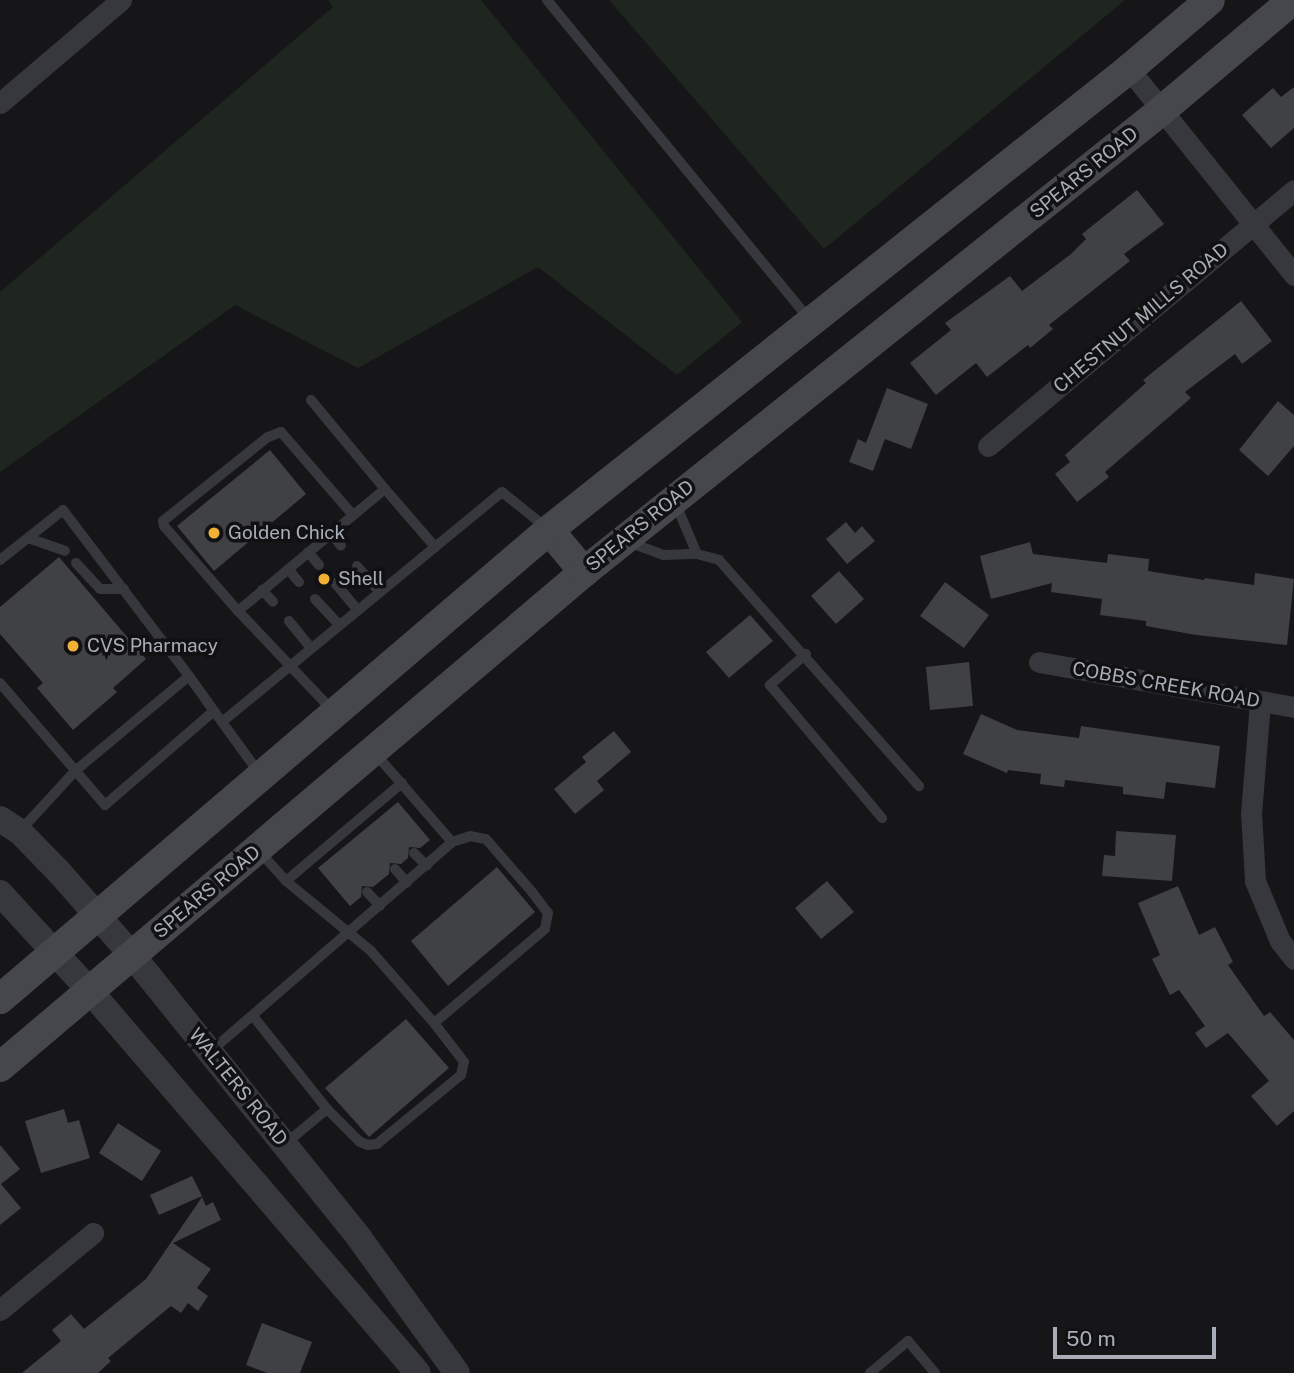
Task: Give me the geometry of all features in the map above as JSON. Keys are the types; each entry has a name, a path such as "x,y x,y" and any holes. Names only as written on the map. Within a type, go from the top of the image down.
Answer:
{"main road":[{"path":"0,999 549,530 1129,69 1210,0"},
{"name":"SPEARS ROAD","path":"0,1067 584,572 1161,111 1293,0"},
{"path":"549,530 584,572"}],"street":[{"path":"0,103 121,0"},
{"path":"1129,69 1294,275"},
{"name":"CHESTNUT MILLS ROAD","path":"988,446 1294,190"},
{"name":"COBBS CREEK ROAD","path":"1039,662 1294,707"},
{"path":"1259,702 1251,813 1255,881 1280,940 1294,959"},
{"name":"WALTERS ROAD","path":"10,825 99,916 132,955 360,1239 457,1373"},
{"path":"0,893 90,991 418,1373"},
{"path":"0,1310 93,1233"}],"lane":[{"path":"547,0 810,321"},
{"path":"311,400 435,547"},
{"path":"335,713 238,611 163,526 163,520 268,437 281,432 353,515"},
{"path":"238,611 385,489"},
{"path":"222,722 502,492 549,530"},
{"path":"674,499 698,554"},
{"path":"0,560 64,510 261,775"},
{"path":"331,533 341,547"},
{"path":"28,538 65,551"},
{"path":"623,540 664,555 698,554 719,560 806,654 919,786"},
{"path":"308,552 319,565"},
{"path":"76,563 100,590 124,589"},
{"path":"357,566 380,592"},
{"path":"288,569 299,582"},
{"path":"335,583 358,610"},
{"path":"262,590 273,602"},
{"path":"315,599 339,625"},
{"path":"289,621 311,648"},
{"path":"806,654 770,685 881,818"},
{"path":"10,825 189,676"},
{"path":"0,683 105,805 215,711"},
{"path":"373,751 452,842"},
{"path":"286,881 332,849 378,811 402,783"},
{"path":"210,1052 452,842 470,836 486,839 548,913 545,929 434,1023"},
{"path":"253,1016 327,1109 360,1142 368,1145 377,1144 461,1075 464,1062 371,951 286,881 258,849"},
{"path":"414,853 426,866"},
{"path":"395,869 407,883"},
{"path":"367,892 380,906"},
{"path":"284,1144 327,1109"},
{"path":"870,1373 908,1341 935,1373"}],"shaded area":[{"path":"328,0 481,0 742,322 677,375 538,267 358,368 235,305 0,472 0,292 333,7"},
{"path":"609,0 1125,0 824,249"}],"building":[{"path":"1294,87 1294,128 1271,148 1242,115 1273,88 1281,97"},
{"path":"1137,190 1164,224 1124,254 1130,261 1049,325 1053,329 1030,348 1028,345 987,377 976,363 936,395 910,363 951,330 945,323 1010,276 1022,291 1071,254 1086,239 1082,234"},
{"path":"1241,301 1272,341 1242,364 1235,354 1185,392 1191,398 1105,472 1109,477 1077,502 1055,474 1070,462 1065,455 1146,383 1143,380"},
{"path":"887,388 928,404 911,449 885,439 873,471 849,462 858,439 866,443"},
{"path":"1278,401 1294,415 1294,446 1268,476 1239,450"},
{"path":"270,450 306,494 214,571 177,526"},
{"path":"846,522 855,533 862,526 875,541 847,564 826,539"},
{"path":"1030,542 1033,554 1107,563 1108,554 1149,559 1148,571 1204,580 1254,585 1255,573 1294,579 1287,645 1196,635 1146,626 1146,621 1100,615 1102,599 1051,592 1052,583 991,599 980,556"},
{"name":"CVS Pharmacy","path":"59,557 146,659 113,688 117,692 73,730 37,688 43,683 0,634 0,607"},
{"path":"839,571 864,599 836,624 811,596"},
{"path":"945,582 989,615 964,648 920,616"},
{"path":"750,615 773,641 729,678 706,652"},
{"path":"969,662 973,706 930,710 926,667"},
{"path":"981,714 1017,730 1079,738 1081,726 1220,746 1215,788 1166,782 1164,799 1123,794 1123,787 1065,780 1064,787 1040,784 1041,774 1008,770 1007,773 963,754"},
{"path":"614,731 631,752 597,781 604,790 575,814 554,789 586,762 582,757"},
{"path":"398,802 430,840 420,848 409,847 408,858 401,864 390,863 389,874 373,887 362,886 361,897 350,906 318,868"},
{"path":"1116,831 1176,835 1172,881 1102,876 1104,855 1115,856"},
{"path":"497,867 535,912 448,986 411,941"},
{"path":"827,881 854,912 821,939 795,908"},
{"path":"1178,886 1199,935 1215,927 1233,962 1228,965 1264,1016 1270,1012 1294,1040 1294,1111 1277,1126 1251,1096 1269,1081 1228,1033 1206,1048 1195,1033 1205,1026 1179,990 1170,995 1152,959 1160,955 1138,903"},
{"path":"406,1019 449,1068 369,1137 325,1088"},
{"path":"64,1109 68,1123 79,1120 90,1158 41,1173 25,1121"},
{"path":"118,1123 161,1151 142,1181 99,1153"},
{"path":"0,1145 20,1169 1,1184 21,1208 0,1225"},
{"path":"192,1176 202,1196 159,1215 150,1195"},
{"path":"202,1197 206,1206 213,1202 221,1220 173,1243 211,1269 197,1288 208,1296 198,1311 188,1303 181,1313 171,1306 108,1358 111,1361 98,1373 22,1373 61,1341 52,1330 71,1314 84,1329 146,1279"},
{"path":"262,1323 312,1342 300,1373 267,1373 246,1365"}],"place":[{"name":"Golden Chick","path":"214,533"},
{"name":"Shell","path":"324,579"},
{"name":"CVS Pharmacy","path":"73,646"}]}
